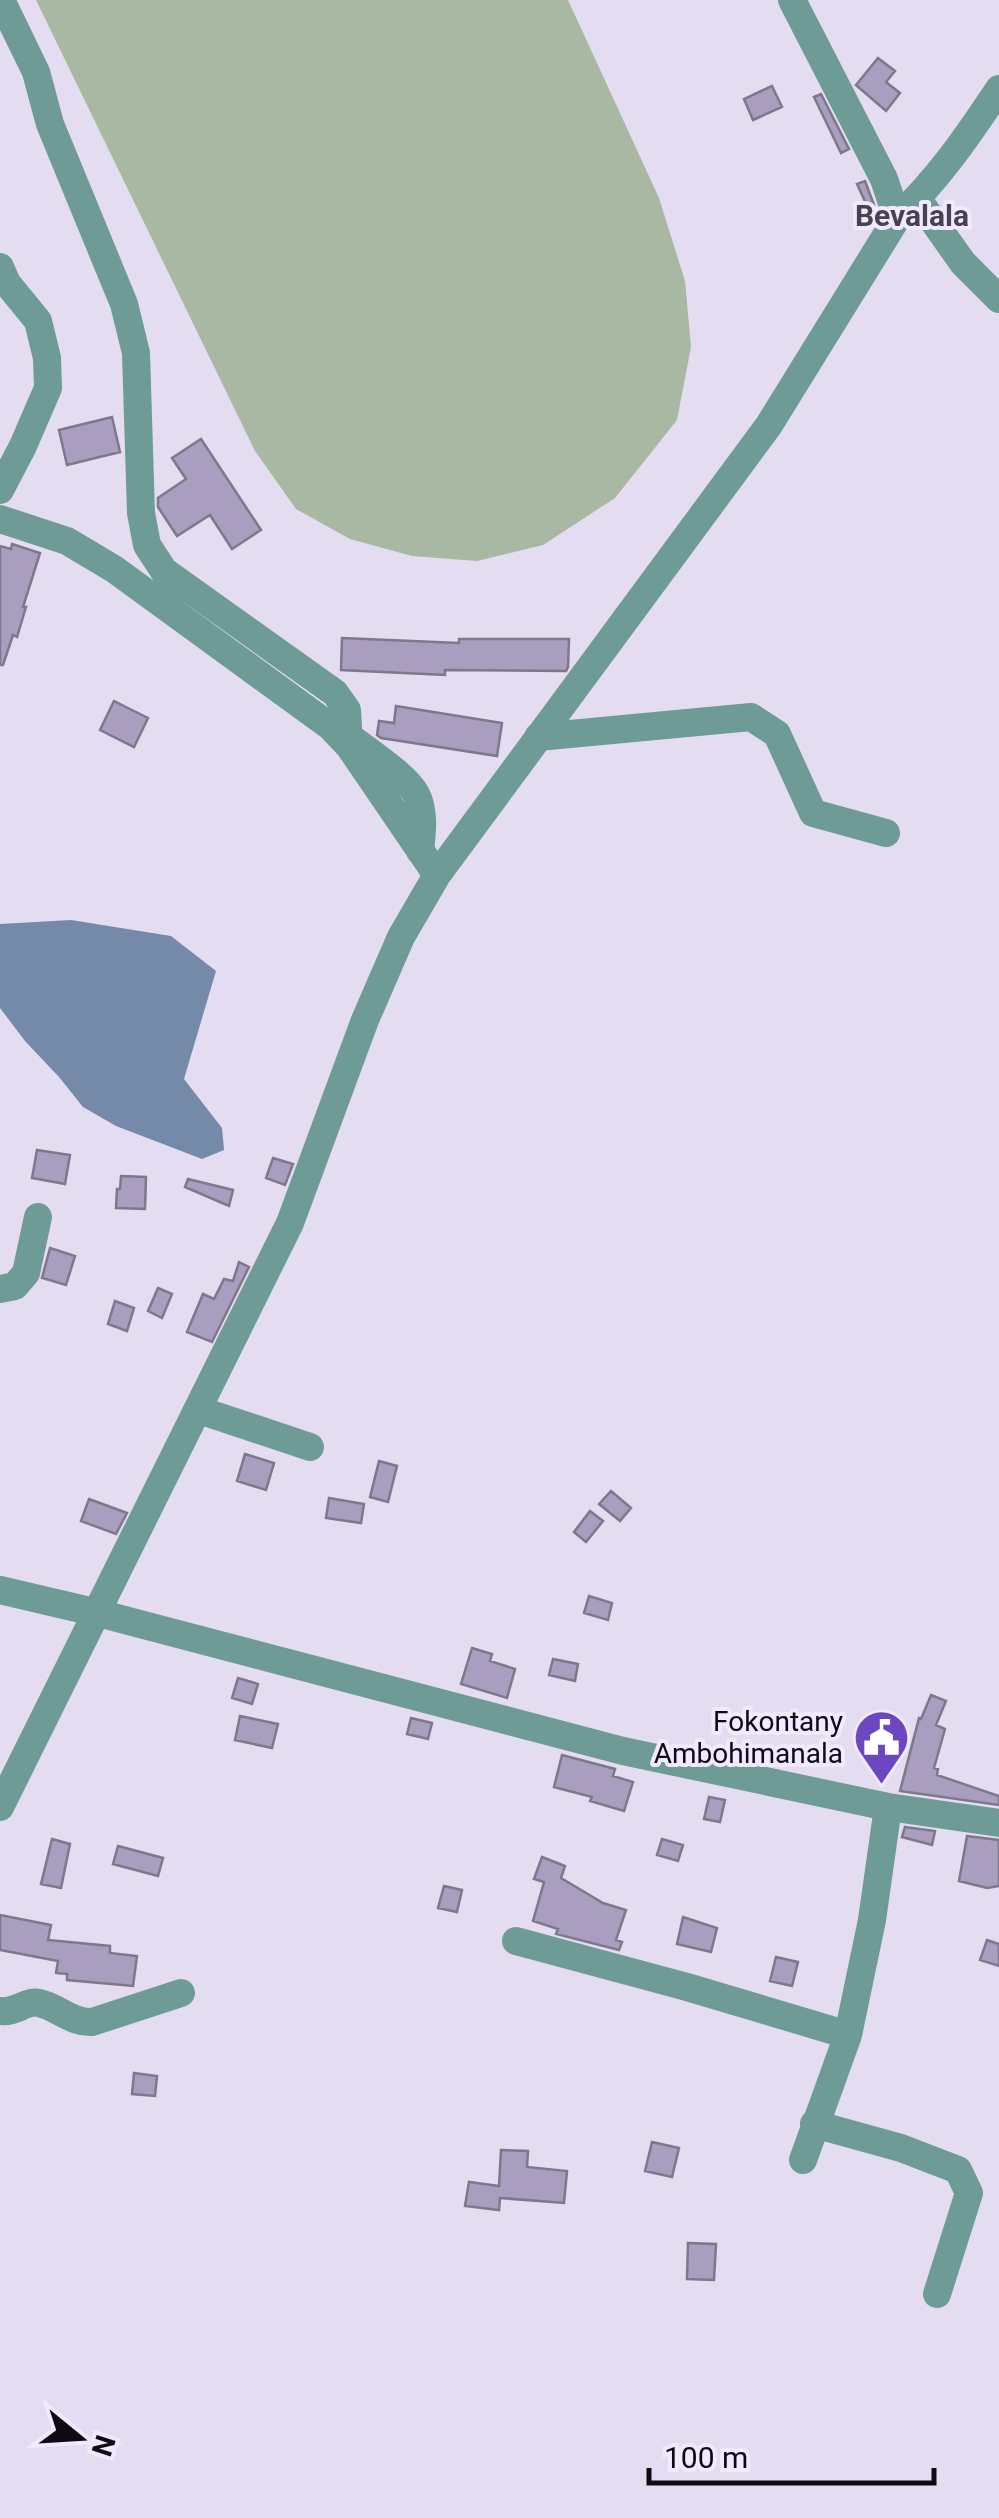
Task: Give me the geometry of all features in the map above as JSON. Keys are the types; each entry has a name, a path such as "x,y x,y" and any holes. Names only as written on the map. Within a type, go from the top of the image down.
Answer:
{"street":[{"path":"0,0 36,72 50,124 124,304 136,353 141,513 147,546 164,571 335,693 348,710 344,736"},
{"path":"792,0 884,179 907,208 999,299"},
{"path":"3,1792 98,1613 290,1222 365,1020 401,937 437,875 769,426 907,208 958,152 999,89"},
{"path":"0,267 38,321 47,358 48,388 0,490"},
{"path":"0,520 66,541 114,569 344,736 437,875"},
{"path":"538,737 750,717 777,734 813,813 886,833"},
{"path":"0,1289 15,1286 26,1273 38,1217"},
{"path":"199,1410 310,1446"},
{"path":"0,1590 624,1751 888,1807 999,1823"},
{"path":"803,2160 848,2035 872,1920 888,1807"},
{"path":"516,1941 848,2035"},
{"path":"0,2011 11,2012 38,2003 81,2022 92,2022 181,1993"},
{"path":"814,2124 901,2148 958,2170 968,2194 938,2294"}],"green space":[{"path":"36,0 568,0 659,198 685,281 691,347 677,420 615,498 543,545 477,561 412,556 350,539 296,509 255,451"}],"water":[{"path":"71,920 171,936 216,971 184,1079 222,1128 224,1150 202,1159 116,1126 83,1107 0,1008 0,924"}],"building":[{"path":"878,58 895,71 886,82 900,93 886,111 856,85"},
{"path":"772,86 782,107 753,120 744,99"},
{"path":"821,94 849,149 841,153 814,97"},
{"path":"865,181 874,205 868,208 857,184"},
{"path":"112,417 120,452 67,465 59,430"},
{"path":"201,439 261,530 232,549 210,515 177,536 158,507 158,498 186,479 172,458"},
{"path":"12,544 40,553 17,637 13,635 0,665 0,546 11,549"},
{"path":"342,638 459,643 459,639 569,639 568,667 566,671 445,670 445,675 341,670"},
{"path":"114,701 148,718 134,747 100,730"},
{"path":"396,706 502,723 497,756 381,738 377,735 379,721 394,723"},
{"path":"37,1150 70,1155 65,1184 32,1178"},
{"path":"273,1158 293,1164 285,1185 266,1178"},
{"path":"121,1176 146,1177 145,1209 116,1208"},
{"path":"188,1179 233,1190 229,1206 185,1187"},
{"path":"50,1248 75,1256 66,1285 42,1278"},
{"path":"239,1262 249,1267 212,1342 187,1332 203,1294 214,1299 224,1279 233,1281"},
{"path":"158,1288 172,1294 162,1318 148,1311"},
{"path":"115,1301 134,1308 127,1331 108,1324"},
{"path":"245,1454 274,1463 266,1490 237,1481"},
{"path":"379,1461 397,1466 388,1502 370,1497"},
{"path":"611,1491 631,1508 620,1521 599,1504"},
{"path":"329,1498 364,1504 361,1523 326,1518"},
{"path":"89,1499 127,1513 116,1534 81,1521"},
{"path":"590,1511 603,1521 586,1542 574,1532"},
{"path":"589,1596 612,1603 608,1620 584,1613"},
{"path":"472,1648 492,1654 490,1661 515,1669 507,1698 461,1684"},
{"path":"553,1659 578,1664 575,1681 549,1675"},
{"path":"238,1678 258,1684 252,1704 232,1698"},
{"path":"931,1695 946,1701 936,1725 945,1729 934,1768 938,1769 937,1775 999,1796 999,1805 900,1791 919,1718"},
{"path":"240,1716 278,1724 272,1748 235,1740"},
{"path":"411,1718 432,1723 428,1739 407,1734"},
{"path":"562,1755 615,1769 613,1776 633,1782 624,1811 554,1787"},
{"path":"709,1797 725,1800 720,1822 704,1819"},
{"path":"905,1827 935,1831 932,1845 902,1837"},
{"path":"967,1836 999,1840 999,1886 987,1888 959,1881"},
{"path":"52,1839 70,1844 61,1888 41,1884"},
{"path":"662,1839 683,1845 678,1861 657,1855"},
{"path":"118,1846 163,1858 158,1876 113,1864"},
{"path":"542,1857 565,1866 561,1878 603,1903 626,1910 616,1940 622,1942 619,1950 556,1934 558,1929 533,1921 544,1882 534,1879"},
{"path":"444,1886 462,1890 457,1912 438,1908"},
{"path":"0,1915 51,1925 48,1940 110,1946 110,1953 137,1956 133,1986 67,1980 67,1974 56,1973 58,1961 0,1950"},
{"path":"683,1917 717,1928 711,1952 677,1944"},
{"path":"987,1940 999,1944 999,1966 980,1960"},
{"path":"776,1957 798,1962 792,1986 770,1981"},
{"path":"134,2073 157,2076 155,2096 132,2094"},
{"path":"652,2142 679,2148 672,2177 645,2171"},
{"path":"501,2150 528,2151 527,2167 567,2171 564,2203 500,2198 499,2210 465,2206 469,2182 499,2186"},
{"path":"688,2243 716,2244 714,2280 687,2279"}],"place":[{"name":"Fokontany Ambohimanala","path":"882,1786"}],"district":[{"name":"Bevalala","path":"912,216"}]}
